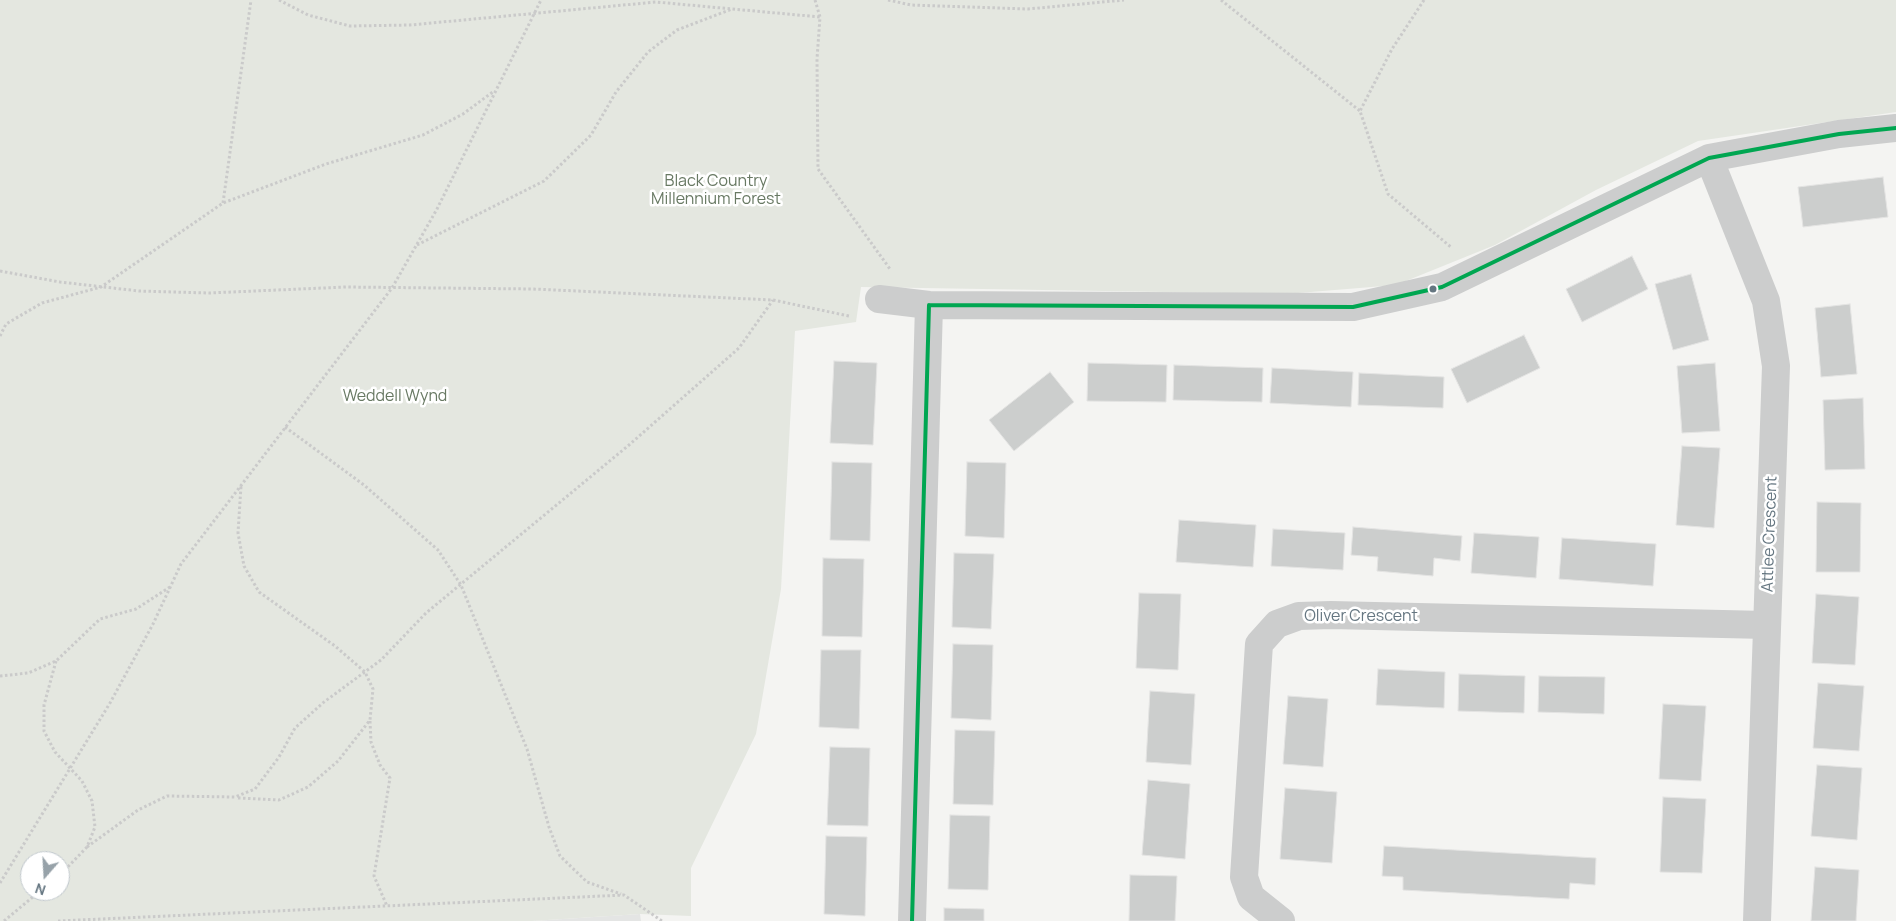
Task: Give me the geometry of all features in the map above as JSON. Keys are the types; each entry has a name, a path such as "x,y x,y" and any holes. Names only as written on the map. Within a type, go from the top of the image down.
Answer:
{"street":[{"path":"879,299 929,305 1353,307 1442,287 1709,158 1838,134 1896,128"},
{"name":"Attlee Crescent","path":"1709,158 1766,301 1776,366 1757,921"},
{"path":"912,921 929,305"},
{"name":"Oliver Crescent","path":"1281,921 1251,897 1244,877 1259,644 1277,624 1299,616 1331,615 1766,625"}],"path":[{"path":"223,203 251,0"},
{"path":"279,0 308,16 350,26 410,25 656,2 820,17"},
{"path":"0,882 110,703 181,564 392,288 437,209 494,90 541,0"},
{"path":"815,0 820,17 817,59 818,169 894,273"},
{"path":"888,0 911,5 1028,10 1124,0"},
{"path":"1221,0 1360,111 1388,194 1456,252"},
{"path":"1360,111 1392,49 1424,0"},
{"path":"416,246 544,181 591,135 616,92 648,52 677,30 732,9"},
{"path":"0,336 6,324 42,303 101,287 223,203 326,164 423,135 463,114 494,90"},
{"path":"0,271 60,282 139,291 209,293 346,287 533,289 773,300 849,316"},
{"path":"235,797 255,789 279,757 295,728 324,702 381,660 426,613 629,445 739,348 773,300"},
{"path":"285,427 364,485 438,550 461,585 527,749 549,827 560,856 587,882 624,894 662,921"},
{"path":"241,485 238,533 244,566 259,592 335,646 364,672 373,689 370,720 371,742 380,765 390,778 374,876 386,906"},
{"path":"0,676 28,673 56,661 100,619 136,608 170,587"},
{"path":"56,661 44,705 44,731 55,752 82,781 92,802 95,827 87,847"},
{"path":"70,864 87,847 138,810 168,796 279,800 308,787 338,761 370,720"},
{"path":"58,921 624,894"},
{"path":"4,921 28,901"}],"shaded area":[{"path":"640,914 641,921 532,921"}],"green space":[{"name":"Weddell Wynd","path":"0,0 1896,0 1896,112 1698,141 1596,190 1495,245 1396,285 1286,294 861,287 856,322 795,331 781,589 756,734 691,868 691,916 640,914 532,921 0,921"}],"building":[{"path":"1883,177 1888,217 1803,227 1798,187"},
{"path":"1632,256 1648,289 1582,322 1566,289"},
{"path":"1691,274 1709,340 1673,350 1655,284"},
{"path":"1850,304 1857,374 1821,377 1815,308"},
{"path":"1524,335 1540,368 1467,403 1451,369"},
{"path":"834,361 877,363 873,445 830,443"},
{"path":"1088,363 1167,365 1166,402 1087,401"},
{"path":"1715,363 1720,431 1682,433 1677,366"},
{"path":"1174,365 1263,368 1262,402 1173,400"},
{"path":"1272,368 1353,372 1351,407 1270,403"},
{"path":"1050,372 1074,402 1014,451 989,420"},
{"path":"1359,373 1444,377 1443,408 1358,405"},
{"path":"1863,398 1865,469 1825,470 1823,400"},
{"path":"1682,446 1720,448 1714,528 1676,525"},
{"path":"832,462 872,463 870,541 830,540"},
{"path":"967,462 1006,463 1004,538 965,536"},
{"path":"1817,502 1861,503 1860,572 1816,572"},
{"path":"1179,520 1256,525 1253,567 1176,562"},
{"path":"1353,527 1462,536 1460,561 1434,558 1433,576 1377,571 1378,557 1351,555"},
{"path":"1273,529 1345,533 1343,570 1271,566"},
{"path":"1474,533 1539,537 1536,578 1471,573"},
{"path":"1562,538 1656,544 1653,586 1559,579"},
{"path":"954,553 994,554 991,629 952,627"},
{"path":"823,558 864,559 862,637 822,636"},
{"path":"1139,593 1181,594 1178,670 1136,668"},
{"path":"1816,594 1859,597 1855,665 1812,663"},
{"path":"953,644 993,645 991,720 951,718"},
{"path":"821,650 861,650 859,729 819,727"},
{"path":"1378,669 1445,672 1444,708 1376,705"},
{"path":"1459,674 1525,676 1524,713 1458,711"},
{"path":"1539,676 1605,677 1604,714 1538,712"},
{"path":"1818,683 1864,686 1859,751 1813,748"},
{"path":"1150,691 1195,694 1191,765 1146,762"},
{"path":"1288,696 1328,699 1323,767 1283,764"},
{"path":"1663,704 1706,706 1701,781 1659,779"},
{"path":"955,730 995,731 993,805 953,804"},
{"path":"830,747 870,748 868,826 827,825"},
{"path":"1817,765 1862,768 1857,840 1811,836"},
{"path":"1148,780 1190,784 1185,859 1142,855"},
{"path":"1285,788 1337,792 1332,863 1280,859"},
{"path":"1663,797 1706,799 1702,873 1660,872"},
{"path":"950,815 990,816 988,890 948,889"},
{"path":"826,836 867,837 865,916 824,914"},
{"path":"1384,846 1596,858 1595,885 1570,883 1569,899 1403,890 1403,877 1382,876"},
{"path":"1815,867 1859,870 1856,921 1811,921"},
{"path":"1130,875 1177,876 1175,921 1129,921"},
{"path":"944,908 984,909 984,921 944,921"}],"transit line":[{"path":"929,305 1353,307 1442,287 1709,158 1839,134 1896,128"},
{"path":"912,921 929,305"}],"park label":[{"name":"Black Country Millennium Forest","path":"716,191"}]}
